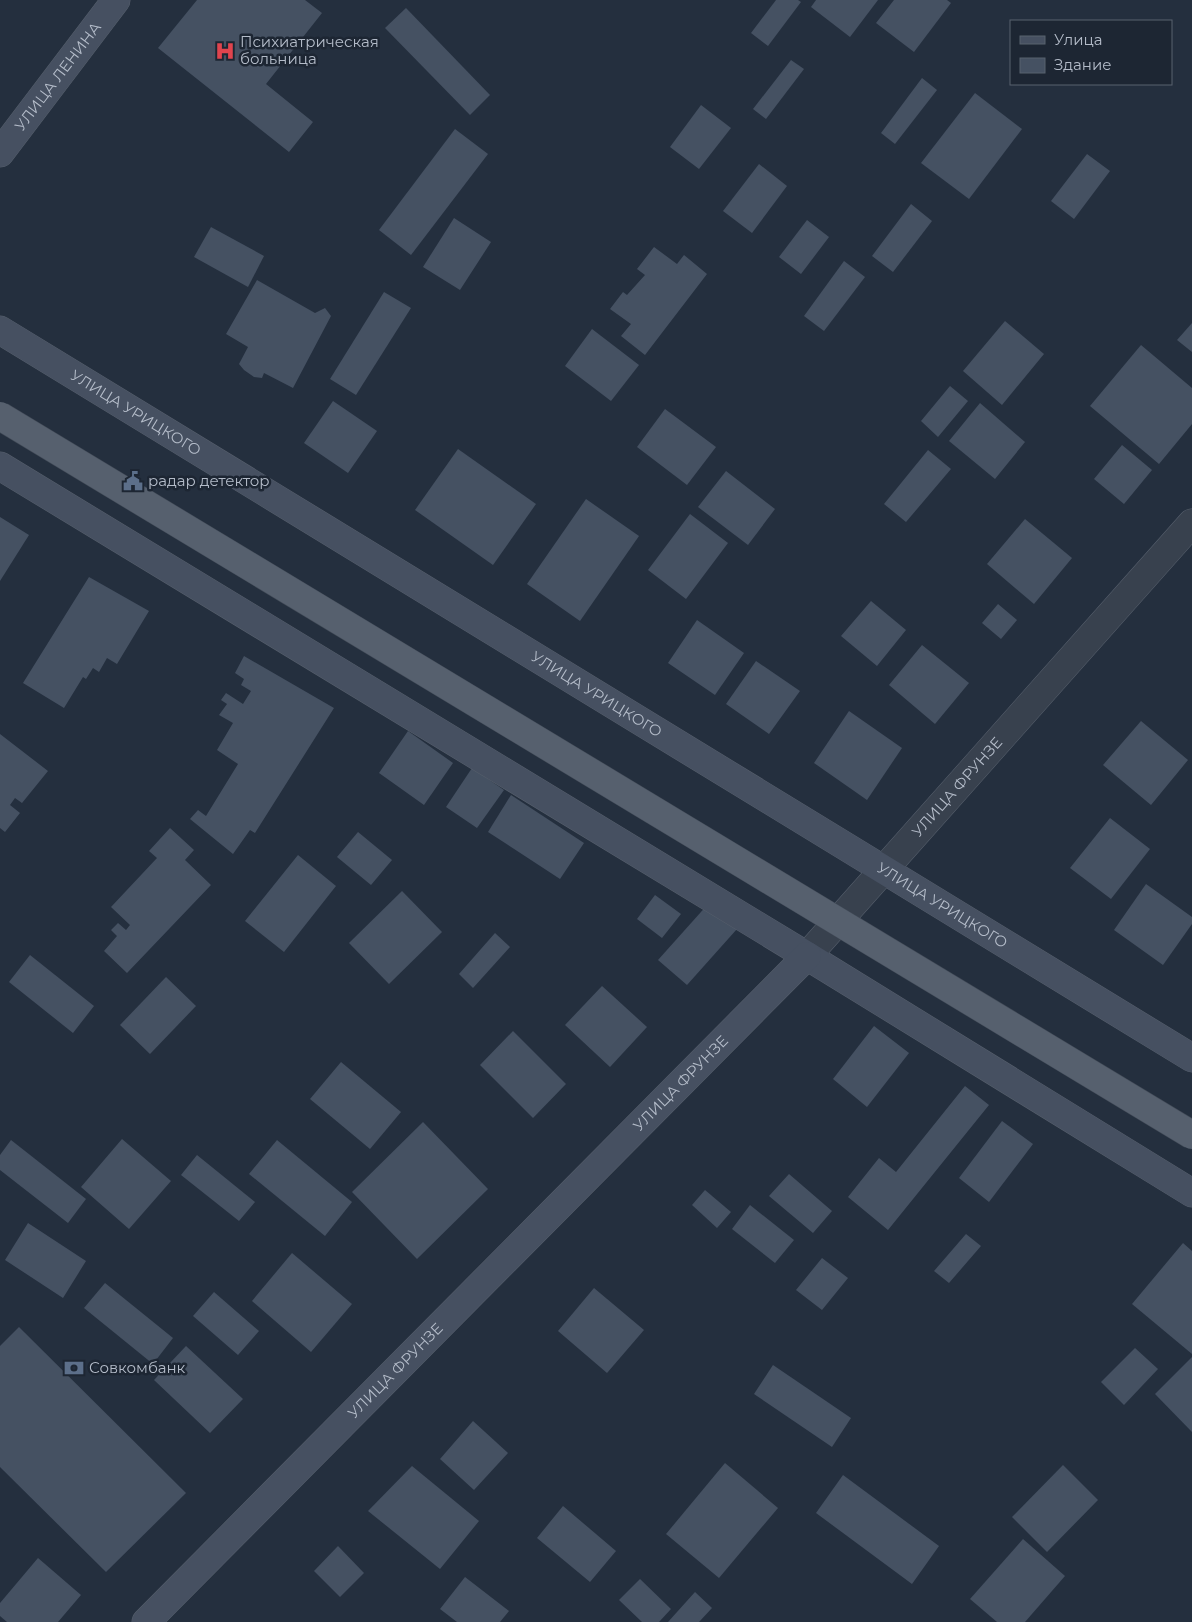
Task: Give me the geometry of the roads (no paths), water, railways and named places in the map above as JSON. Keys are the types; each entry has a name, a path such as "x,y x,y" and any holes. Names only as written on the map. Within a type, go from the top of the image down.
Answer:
{"main road":[{"path":"0,416 1192,1136"}],"street":[{"name":"УЛИЦА ЛЕНИНА","path":"0,153 116,0"},
{"name":"УЛИЦА УРИЦКОГО","path":"0,330 1192,1058"},
{"path":"0,466 807,956 1192,1193"},
{"name":"УЛИЦА ФРУНЗЕ","path":"146,1622 807,956 1192,523"}],"place":[{"name":"Психиатрическая больница","path":"225,51"},
{"name":"радар детектор","path":"133,481"},
{"name":"Совкомбанк","path":"74,1368"}]}
